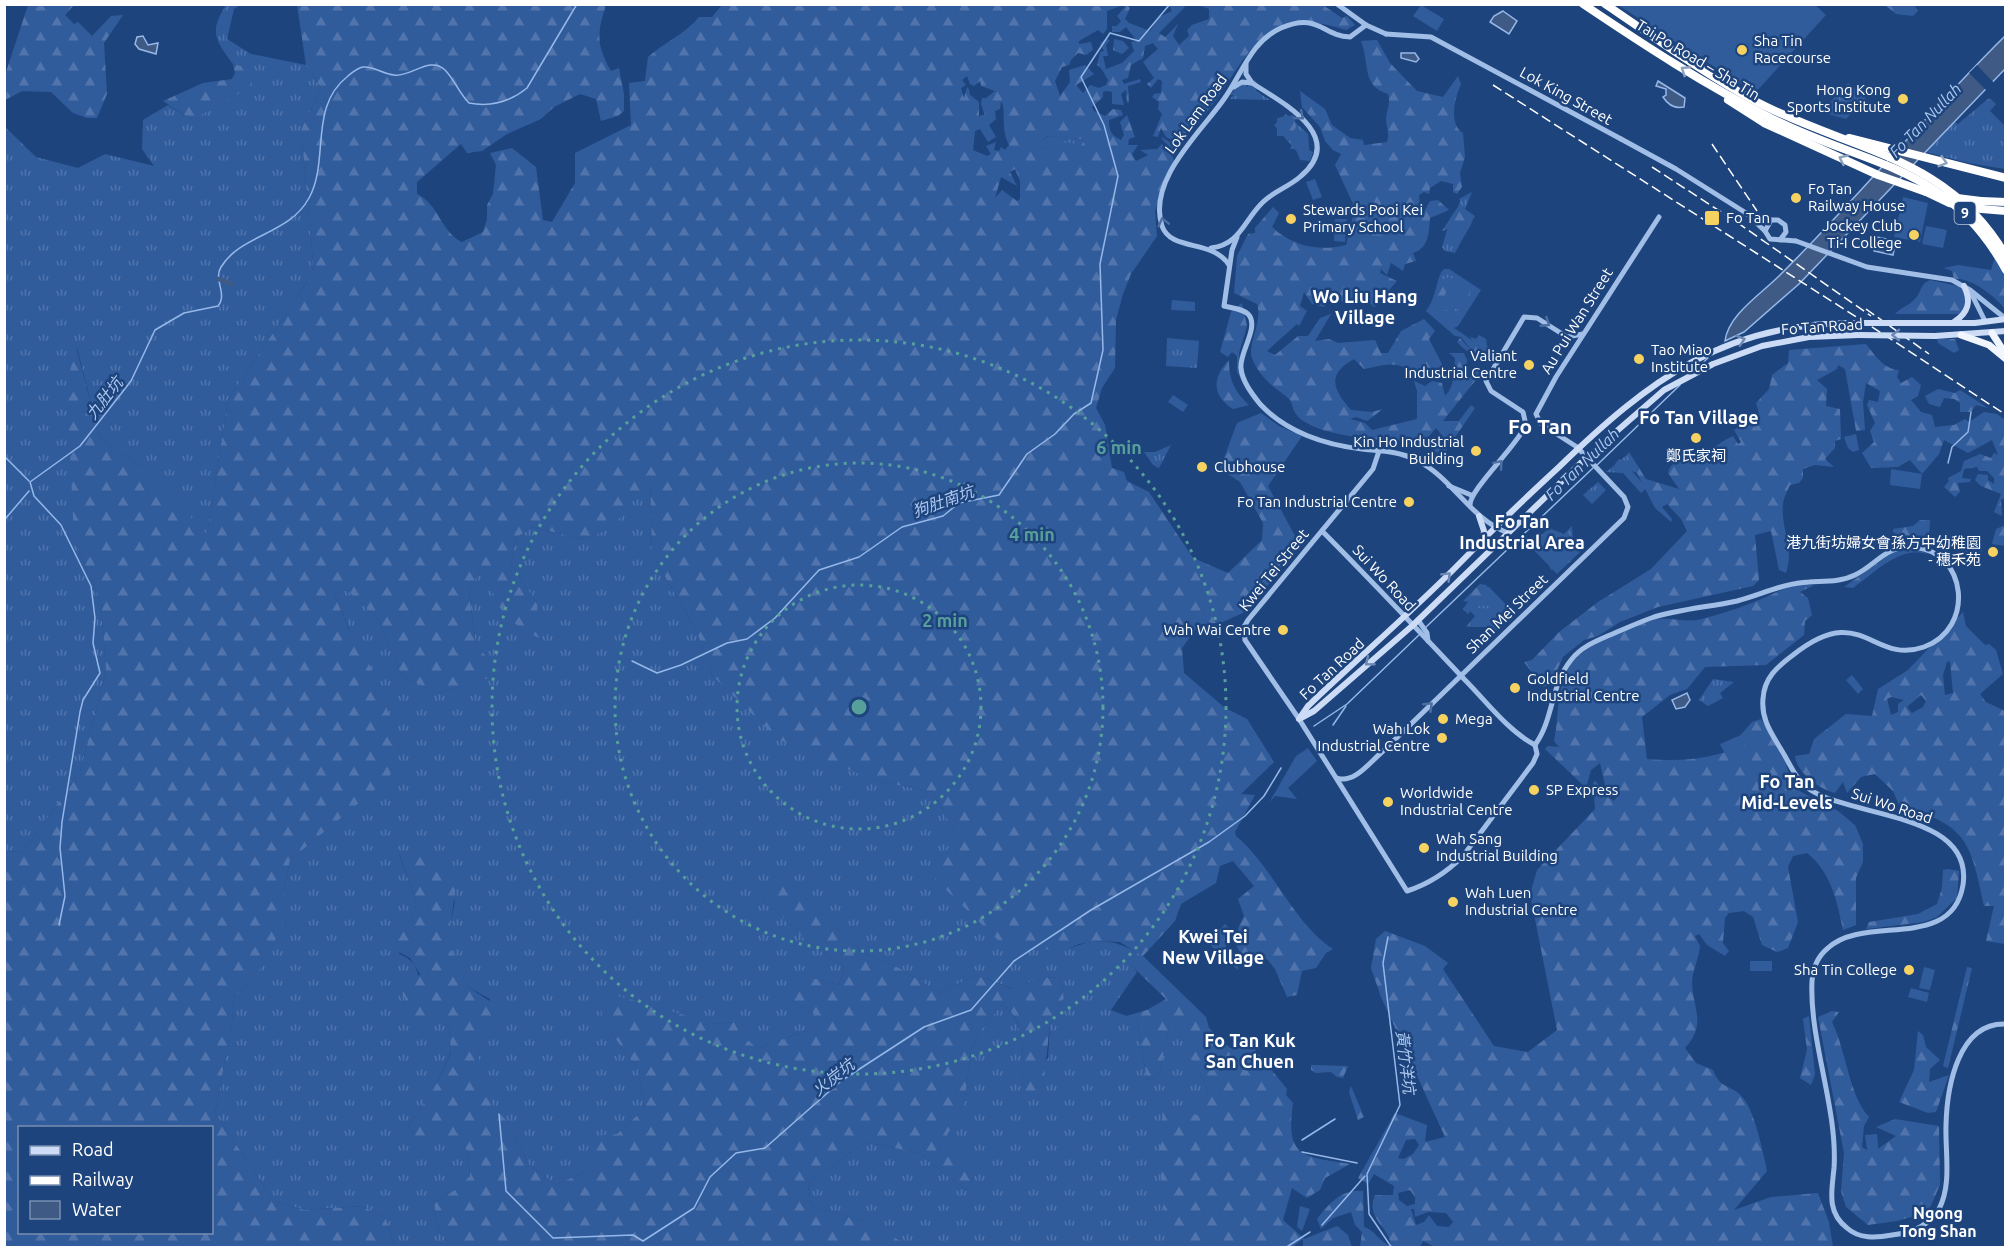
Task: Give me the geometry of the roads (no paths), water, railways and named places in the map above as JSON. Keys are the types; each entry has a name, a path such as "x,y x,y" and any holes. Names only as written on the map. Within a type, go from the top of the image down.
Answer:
{"highway":[{"name":"Tai Po Road – Sha Tin","path":"1583,4 1708,85 1773,119 1885,159"},
{"name":"Tai Po Road – Sha Tin","path":"1605,4 1756,101 1940,182 1965,202 2006,256"},
{"path":"1708,85 1760,121 1873,173 1926,192 2006,211"},
{"path":"1841,137 1989,174 2006,176"},
{"name":"Tai Po Road – Sha Tin","path":"1909,170 1945,196 1972,220 2006,270"},
{"path":"1981,205 2006,202"},
{"path":"1992,333 2006,357"},
{"path":"1961,335 1989,345 2006,357"}],"main road":[{"path":"1953,323 1964,315 1968,306 1967,288"},
{"name":"Fo Tan Road","path":"1299,719 1308,706 1405,617 1577,447 1652,385 1701,356 1735,342 1772,331 1815,324 1953,323 2006,319"},
{"path":"1985,321 1992,333"},
{"name":"Fo Tan Road","path":"1299,719 1314,711 1417,626 1508,533 1587,457 1660,392 1720,360 1775,342 1809,337 1935,336 2006,331"},
{"path":"1479,516 1484,531 1483,540"}],"street":[{"name":"Lok King Street","path":"1337,4 1366,25 1386,34 1424,35 1447,44 1676,169 1746,213 1765,231"},
{"name":"Lok Lam Road","path":"1230,266 1219,253 1174,241 1162,228 1160,208 1172,168 1232,88 1260,42 1280,29 1299,23 1318,25 1350,37 1366,25"},
{"path":"1209,249 1230,244 1238,237 1266,199 1303,175 1313,161 1316,149 1314,132 1305,120 1252,83 1246,74 1246,62"},
{"path":"1232,88 1242,82 1252,83"},
{"name":"Lok King Street","path":"1746,213 1771,220"},
{"name":"Au Pui Wan Street","path":"1538,406 1659,217"},
{"path":"1799,242 1780,221 1771,220 1765,231 1770,239 1799,242 1832,257 1867,267 1946,279 1967,288 2006,319"},
{"path":"1780,240 1786,228"},
{"path":"1238,237 1230,266 1224,306 1246,312 1251,318 1251,328 1241,358 1241,368 1249,388 1266,410 1286,425 1325,443 1413,458 1449,486 1479,516 1495,528 1508,533"},
{"path":"1967,288 1985,321"},
{"path":"1538,406 1530,411 1519,409 1491,392 1486,381 1524,317 1538,318 1567,337 1584,334"},
{"path":"1567,337 1571,354"},
{"path":"1538,406 1536,418 1541,424"},
{"path":"1470,507 1471,495 1507,455 1524,430 1527,421 1519,409"},
{"path":"1524,430 1534,424 1541,424"},
{"name":"Shan Mei Street","path":"1337,778 1347,780 1353,777 1624,518 1627,511 1626,500 1577,447 1541,424"},
{"name":"Kwei Tei Street","path":"1379,451 1373,469 1244,627 1245,640 1299,719 1407,891 1422,886 1452,867 1463,856 1533,763 1537,754 1535,745"},
{"path":"1449,486 1471,495"},
{"name":"Sui Wo Road","path":"1322,531 1405,617 1417,626 1516,731 1535,745 1546,731 1552,695 1567,664 1577,653 1599,640 1657,616 1742,600 1797,582 1845,579 1860,572 1879,557 1896,548 1918,548 1937,555 1952,571 1960,597 1955,620 1937,640 1921,648 1904,649 1854,633 1829,632 1811,641 1783,662 1769,677 1763,694 1763,714 1767,725 1800,779 1809,789 1830,799 1940,835 1953,847 1963,870 1963,885 1959,898 1940,920 1917,927 1843,938 1823,952 1814,969 1814,1006 1834,1153 1831,1201 1836,1216 1846,1228 1866,1236 1896,1235 1919,1227 1936,1214 1945,1192 1949,1093 1964,1047 1971,1036 1981,1028 1994,1024 2006,1024"}],"water":[{"path":"1503,11 1517,21 1509,34 1490,22 1494,16"},
{"path":"143,36 148,45 158,43 156,54 139,49 135,44 137,37"},
{"path":"2005,36 2005,69 1799,284 1744,332 1725,341 1732,322 1746,306 1808,247"},
{"path":"1401,53 1415,53 1419,59 1416,62 1401,58"},
{"path":"1658,81 1685,98 1684,107 1674,107 1667,102 1663,97 1666,95 1666,89 1656,86"},
{"path":"1877,237 1896,241 1893,255 1874,251"},
{"path":"1687,693 1690,700 1685,707 1676,709 1672,700"}],"waterway":[{"name":"九肚坑","path":"59,925 65,896 60,848 62,822 83,700 100,673 93,643 95,618 91,586 61,525 34,496 30,482 80,446 131,381 155,330 184,313 218,306 222,297 219,272 230,256 252,240 290,220 300,210 309,198 315,183 321,134 328,103 336,89 348,76 363,67 400,75 426,66 439,66 445,70 469,103 500,102 514,97 527,88 577,4"},
{"name":"狗肚南坑","path":"632,661 657,673 681,665 727,643 747,639 775,618 819,570 859,557 902,527 943,516 959,503 999,495 1027,454 1055,434 1074,414 1091,403 1103,350 1100,264 1118,176 1104,125 1081,77 1110,33 1139,41 1170,4"},
{"path":"219,279 231,284"},
{"name":"Fo Tan Nullah","path":"1694,371 1708,358"},
{"name":"Fo Tan Nullah","path":"1597,465 1680,385"},
{"path":"1948,463 1952,447 1968,432 1971,412"},
{"path":"4,456 29,481"},
{"name":"Fo Tan Nullah","path":"1425,628 1593,468"},
{"path":"6,518 29,491"},
{"name":"Fo Tan Nullah","path":"1314,726 1347,704 1420,634"},
{"path":"1333,725 1346,706"},
{"name":"火炭坑","path":"499,1114 506,1191 553,1238 633,1235 643,1241 694,1208 710,1177 736,1153 765,1148 841,1081 924,1027 971,1010 1014,961 1091,910 1209,842 1245,816 1264,796 1281,768"},
{"name":"黃竹洋坑","path":"1388,937 1383,963 1400,1105 1367,1174 1369,1214 1392,1248"},
{"path":"1302,1140 1335,1119"},
{"path":"1302,1152 1357,1163"},
{"path":"1322,1225 1365,1176"},
{"path":"1285,1248 1310,1232"}],"railway":[{"path":"1493,85 2006,415"},
{"path":"1712,144 1757,211"},
{"path":"1652,167 1735,221 1871,316"},
{"path":"1866,309 1929,354"}],"place":[{"name":"Sha Tin Racecourse","path":"1742,50"},
{"name":"Hong Kong Sports Institute","path":"1903,99"},
{"name":"Fo Tan Railway House","path":"1796,198"},
{"name":"Fo Tan","path":"1712,218"},
{"name":"Stewards Pooi Kei Primary School","path":"1291,219"},
{"name":"Jockey Club Ti-I College","path":"1914,235"},
{"name":"Tao Miao Institute","path":"1639,359"},
{"name":"Valiant Industrial Centre","path":"1529,365"},
{"name":"鄭氏家祠","path":"1696,438"},
{"name":"Kin Ho Industrial Building","path":"1476,451"},
{"name":"Clubhouse","path":"1202,467"},
{"name":"Fo Tan Industrial Centre","path":"1409,502"},
{"name":"港九街坊婦女會孫方中幼稚園 - 穗禾苑","path":"1993,552"},
{"name":"Wah Wai Centre","path":"1283,630"},
{"name":"Goldfield Industrial Centre","path":"1515,688"},
{"name":"Mega","path":"1443,719"},
{"name":"Wah Lok Industrial Centre","path":"1442,738"},
{"name":"SP Express","path":"1534,790"},
{"name":"Worldwide Industrial Centre","path":"1388,802"},
{"name":"Wah Sang Industrial Building","path":"1424,848"},
{"name":"Wah Luen Industrial Centre","path":"1453,902"},
{"name":"Sha Tin College","path":"1909,970"}],"district":[{"name":"Wo Liu Hang Village","path":"1365,307"},
{"name":"Fo Tan Village","path":"1699,418"},
{"name":"Fo Tan","path":"1540,427"},
{"name":"Fo Tan Industrial Area","path":"1522,532"},
{"name":"Fo Tan Mid-Levels","path":"1787,792"},
{"name":"Kwei Tei New Village","path":"1213,947"},
{"name":"Fo Tan Kuk San Chuen","path":"1250,1051"},
{"name":"Ngong Tong Shan","path":"1938,1222"}]}
